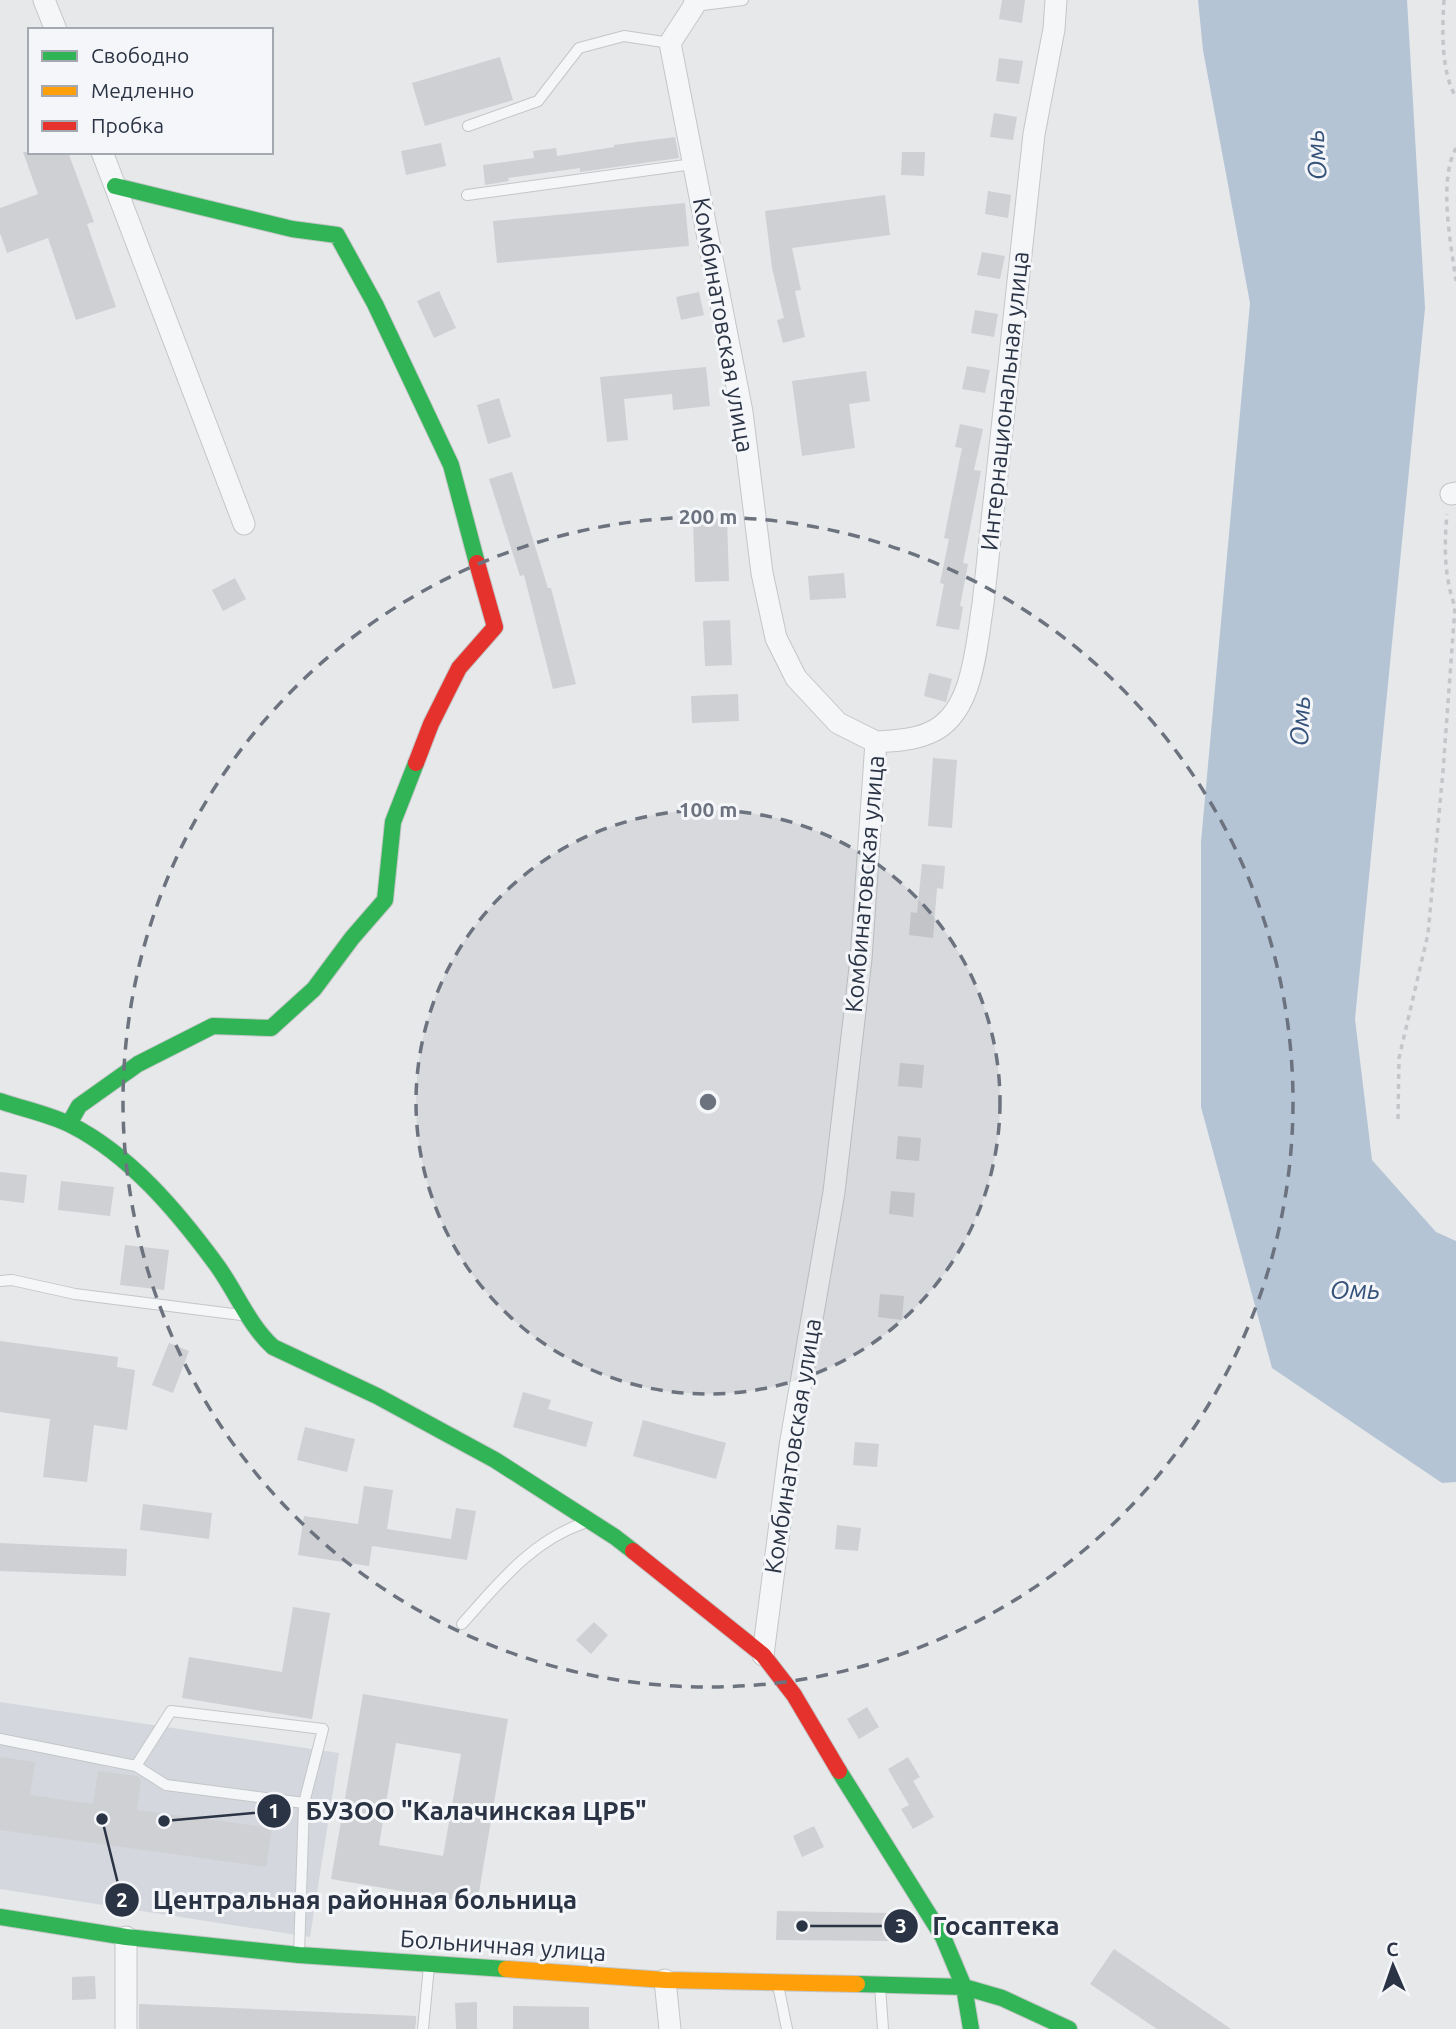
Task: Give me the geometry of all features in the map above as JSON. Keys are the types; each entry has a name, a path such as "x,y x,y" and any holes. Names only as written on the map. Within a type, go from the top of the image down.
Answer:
{"street":[{"path":"44,0 55,28"},
{"name":"Интернациональная улица","path":"876,743 931,733 956,714 970,678 983,604 1034,134 1054,29 1056,0"},
{"path":"670,43 694,3"},
{"name":"Комбинатовская улица","path":"670,43 742,412 762,573 776,638 796,678 838,723 876,743 861,959 834,1192 790,1446 762,1656"},
{"path":"103,154 244,524"},
{"path":"69,1124 79,1106 138,1064 213,1026 271,1028 314,989 385,900 393,822 431,724 459,668 495,627 451,465 375,304 337,235 292,229 115,186"},
{"path":"0,1101 69,1124 107,1146 140,1175 217,1265 259,1334 273,1347 377,1395 471,1447 590,1521 615,1537 762,1656 794,1695 943,1937 964,1987 971,2029"},
{"name":"Больничная улица","path":"0,1917 126,1937 299,1955 665,1980 964,1987 1002,1998 1069,2029"},
{"path":"126,1937 126,2029"},
{"path":"665,1980 670,2029"}],"lane":[{"path":"694,3 743,0"},
{"path":"468,126 538,101 579,48 624,36 670,43"},
{"path":"467,195 693,164"},
{"path":"0,1281 12,1280 75,1294 247,1316"},
{"path":"462,1624 509,1572 538,1545 563,1530 590,1521"},
{"path":"136,1766 171,1711 323,1729 304,1803 299,1955"},
{"path":"0,1739 136,1766 166,1785 304,1803"},
{"path":"423,2029 429,1964"},
{"path":"777,1982 787,2029"},
{"path":"880,1984 883,2029"}],"path":[{"path":"1444,0 1447,79 1456,97"},
{"path":"1456,148 1447,189 1456,281"},
{"path":"1398,1119 1399,1059 1428,934 1443,771 1455,630 1455,607 1447,583 1445,544 1454,494"}],"shaded area":[{"path":"0,1702 339,1753 310,1937 0,1889"}],"water":[{"name":"Омь","path":"1198,0 1407,0 1425,308 1355,1019 1372,1160 1436,1232 1456,1241 1456,1482 1442,1483 1272,1368 1201,1107 1201,842 1250,303 1203,50"}],"building":[{"path":"1002,0 1025,0 1022,23 999,19"},
{"path":"500,57 513,100 425,126 412,83"},
{"path":"999,58 1023,61 1019,84 996,81"},
{"path":"994,113 1017,117 1013,140 990,137"},
{"path":"675,137 679,158 580,172 580,168 508,178 509,181 485,185 483,165 534,158 533,151 556,148 557,156"},
{"path":"441,143 446,166 406,175 401,151"},
{"path":"23,152 69,154 94,222 87,224 116,307 76,320 48,238 7,253 0,233 0,208 38,194"},
{"path":"902,152 925,152 924,176 901,175"},
{"path":"988,191 1011,195 1008,218 985,214"},
{"path":"885,195 890,235 792,248 801,290 795,291 805,337 783,343 777,320 784,318 772,268 765,211"},
{"path":"685,203 689,246 497,263 493,221"},
{"path":"982,252 1005,256 1000,279 977,275"},
{"path":"439,291 456,328 434,338 417,301"},
{"path":"699,292 704,315 681,320 676,297"},
{"path":"975,310 998,314 994,337 971,333"},
{"path":"967,366 990,370 985,393 962,389"},
{"path":"706,367 710,406 673,410 672,394 624,399 628,440 607,442 600,377"},
{"path":"866,371 870,401 849,404 855,448 802,456 792,381"},
{"path":"499,398 511,437 488,444 477,405"},
{"path":"960,424 983,429 974,470 981,471 963,563 968,564 960,606 963,607 959,630 936,626 944,584 940,583 949,539 944,538 962,448 955,447"},
{"path":"512,472 548,588 551,588 576,684 553,689 524,575 520,576 489,479"},
{"path":"727,518 729,581 695,582 693,519"},
{"path":"844,573 846,598 810,600 808,576"},
{"path":"235,578 246,599 223,611 212,590"},
{"path":"730,620 732,665 705,666 703,621"},
{"path":"929,673 952,679 946,702 924,696"},
{"path":"738,694 739,721 692,723 691,696"},
{"path":"933,758 957,760 952,828 928,826"},
{"path":"922,864 945,866 943,889 937,888 933,938 909,935 911,912 917,913"},
{"path":"900,1063 924,1065 922,1088 898,1086"},
{"path":"898,1136 921,1138 919,1161 896,1159"},
{"path":"0,1172 27,1175 24,1203 0,1200"},
{"path":"61,1181 114,1187 110,1216 58,1210"},
{"path":"891,1191 915,1193 913,1217 889,1214"},
{"path":"125,1245 169,1250 164,1290 120,1285"},
{"path":"880,1294 904,1296 902,1320 878,1317"},
{"path":"0,1341 118,1357 117,1367 135,1370 127,1430 94,1425 87,1482 43,1477 50,1419 0,1412"},
{"path":"169,1343 189,1351 173,1393 152,1385"},
{"path":"523,1392 551,1400 548,1409 593,1422 586,1447 513,1427"},
{"path":"643,1420 726,1443 716,1479 633,1456"},
{"path":"305,1427 355,1439 347,1472 297,1460"},
{"path":"855,1442 879,1444 877,1467 853,1465"},
{"path":"364,1486 393,1490 387,1529 451,1539 456,1508 476,1511 467,1560 372,1546 369,1566 298,1555 304,1516 358,1524"},
{"path":"143,1504 212,1513 209,1539 140,1530"},
{"path":"837,1525 861,1528 858,1551 835,1549"},
{"path":"0,1543 127,1549 126,1576 0,1571"},
{"path":"293,1607 330,1613 312,1719 182,1698 189,1657 282,1672"},
{"path":"594,1622 608,1635 591,1654 576,1640"},
{"path":"363,1694 508,1719 477,1904 331,1879","holes":["396,1743 461,1754 443,1856 379,1845"]},
{"path":"867,1707 879,1727 859,1739 847,1719"},
{"path":"0,1757 35,1762 30,1795 93,1804 98,1771 137,1776 141,1779 137,1810 272,1828 266,1867 0,1830"},
{"path":"908,1757 920,1777 913,1781 934,1817 913,1829 901,1809 909,1805 888,1769"},
{"path":"814,1826 824,1847 802,1857 793,1836"},
{"path":"777,1911 892,1913 892,1941 776,1940"},
{"path":"1114,1949 1231,2029 1157,2029 1090,1984"},
{"path":"95,1976 96,1999 72,2000 72,1977"},
{"path":"477,2002 477,2029 456,2029 455,2003"},
{"path":"139,2004 416,2016 416,2022 415,2029 139,2029"},
{"path":"513,2006 589,2007 589,2029 513,2029"}],"traffic: fast":[{"path":"115,186 292,229 337,235 375,304 451,465 477,563"},
{"path":"69,1124 79,1106 138,1064 213,1026 271,1028 314,989 385,900 393,822 416,763"},
{"path":"0,1101 71,1125 93,1137 133,1168 169,1205 201,1244 223,1274 249,1318 273,1347 377,1396 495,1460 633,1551"},
{"path":"839,1771 943,1937 964,1987 971,2029"},
{"path":"0,1917 126,1937 299,1955 506,1969"},
{"path":"857,1984 964,1987 1002,1998 1069,2029"}],"traffic: slow":[{"path":"506,1969 665,1980 857,1984"}],"traffic: jam":[{"path":"416,763 431,724 459,668 495,627 477,563"},
{"path":"633,1551 763,1655 794,1695 839,1771"}],"place":[{"name":"Центральная районная больница","path":"102,1819"},
{"name":"БУЗОО \"Калачинская ЦРБ\"","path":"164,1821"},
{"name":"Госаптека","path":"802,1926"}]}
